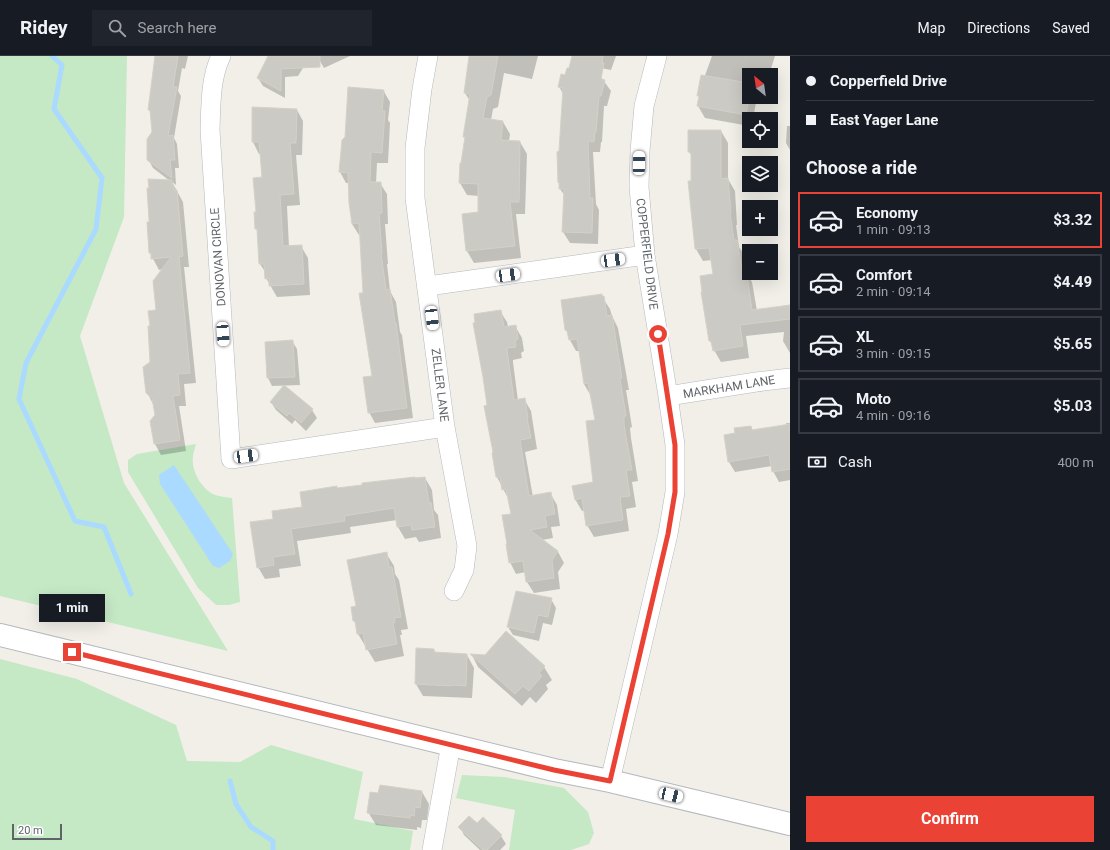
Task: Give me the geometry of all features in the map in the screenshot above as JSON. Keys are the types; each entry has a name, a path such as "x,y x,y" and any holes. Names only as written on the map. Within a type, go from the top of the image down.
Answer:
{"street":[{"name":"DONOVAN CIRCLE","path":"221,56 211,95 210,130 231,458 445,427"},
{"name":"ZELLER LANE","path":"428,56 422,89 415,148 415,198 420,242 428,286 445,427 467,546 464,570 454,591"},
{"name":"COPPERFIELD DRIVE","path":"610,781 668,534 675,492 675,445 645,255 639,187 640,151 644,106 657,56"},
{"path":"428,286 645,255"},
{"name":"MARKHAM LANE","path":"668,396 790,378"},
{"path":"0,635 554,770 610,781 790,824"},
{"path":"432,850 452,744"}],"green space":[{"path":"0,56 127,56 124,217 80,336 124,483 228,651 0,596"},
{"path":"196,444 193,454 193,462 195,473 201,483 213,494 232,498 240,602 229,605 216,605 198,588 128,472 128,460 137,454"},
{"path":"0,659 77,679 176,725 187,761 240,762 271,745 363,772 354,819 413,831 410,850 0,850"},
{"path":"462,775 504,777 564,788 588,812 594,833 589,844 571,850 509,850 515,810 456,798"}],"water":[{"path":"174,465 233,554 230,561 219,568 213,566 160,484 159,475"}],"building":[{"path":"155,56 178,56 173,87 177,87 168,136 173,135 175,160 170,160 172,178 147,160 147,139 152,132 150,110 148,110"},
{"path":"268,56 320,56 320,67 281,69 281,91 257,78"},
{"path":"469,56 498,56 491,95 487,97 483,118 503,121 501,140 520,141 519,202 510,202 515,246 466,251 462,214 478,212 478,184 459,183 460,163 465,137 463,137 470,94 464,93"},
{"path":"572,56 603,56 602,63 604,63 601,79 605,80 601,96 599,96 594,142 588,141 590,198 593,198 592,233 562,232 564,189 559,189 557,152 559,151 563,88 558,87 561,74 565,75 567,68 569,68"},
{"path":"701,75 742,82 742,104 748,104 746,112 742,112 742,114 697,106 699,96 697,96"},
{"path":"348,87 384,90 382,111 385,111 382,153 371,152 370,182 381,182 382,213 379,213 381,253 386,290 390,289 396,323 407,408 368,413 363,377 372,376 359,293 363,293 359,223 352,224 349,203 348,173 339,172 342,140 345,137"},
{"path":"252,107 297,109 296,143 290,143 294,194 280,195 283,246 302,245 304,284 269,286 269,278 265,279 264,264 259,264 257,229 255,229 254,212 256,212 253,178 262,177 259,142 252,142"},
{"path":"688,130 721,130 721,179 728,178 730,213 734,240 737,240 742,270 742,280 748,280 752,310 790,305 790,319 740,325 743,346 713,351 711,341 709,341 701,292 700,276 713,274 709,248 695,249 688,181 691,181 691,152 688,152"},
{"path":"148,179 172,180 172,187 174,186 174,190 177,190 183,256 179,257 190,373 178,374 180,395 173,396 180,440 154,444 150,421 155,415 152,398 146,393 143,367 150,362 148,326 150,326 148,311 156,310 153,281 171,257 151,259 151,253 149,253 147,222 149,222 147,188 149,188"},
{"path":"602,294 602,296 604,296 607,316 612,315 622,378 620,379 626,416 624,416 624,425 632,470 626,470 630,496 620,497 623,520 586,526 582,498 575,500 572,486 593,482 586,421 595,420 588,383 584,384 577,339 569,340 567,331 565,330 561,300"},
{"path":"501,310 504,327 516,325 518,339 515,341 516,347 507,348 507,350 514,400 525,398 531,438 520,440 529,496 551,492 555,514 545,516 547,527 530,530 558,551 552,560 554,578 526,582 523,561 509,563 502,515 511,514 506,489 502,490 500,477 496,477 493,452 484,406 487,405 483,377 473,323 475,323 474,314"},
{"path":"293,340 295,377 267,378 265,342"},
{"path":"284,385 313,409 301,423 289,413 287,416 270,402"},
{"path":"790,424 790,469 772,472 769,455 728,462 724,435 735,433 734,428 751,426 752,430"},
{"path":"425,477 435,527 412,530 411,525 397,527 394,508 344,516 345,521 291,529 295,554 273,557 274,565 257,568 250,522 273,519 272,511 302,507 300,492"},
{"path":"387,552 389,567 392,567 401,617 394,618 395,622 393,623 397,644 366,650 363,633 357,634 355,621 353,621 351,607 356,606 347,560"},
{"path":"516,591 552,598 548,617 538,615 534,633 507,627"},
{"path":"506,631 545,666 539,673 542,676 529,691 523,686 515,694 470,654 485,655"},
{"path":"416,648 434,649 434,652 467,654 466,686 415,684"},
{"path":"380,785 422,791 420,808 415,807 414,816 410,815 410,818 367,813 370,792 378,793"},
{"path":"469,816 477,823 483,817 502,835 487,850 483,850 458,827"}],"waterway":[{"path":"52,56 62,65 54,109 102,178 96,229 26,363 19,399 75,521 104,527 131,594"},
{"path":"230,781 236,804 251,827 273,841 273,850"}],"route":[{"path":"72,652 554,770 610,781 668,534 675,492 675,445 658,334"}]}
